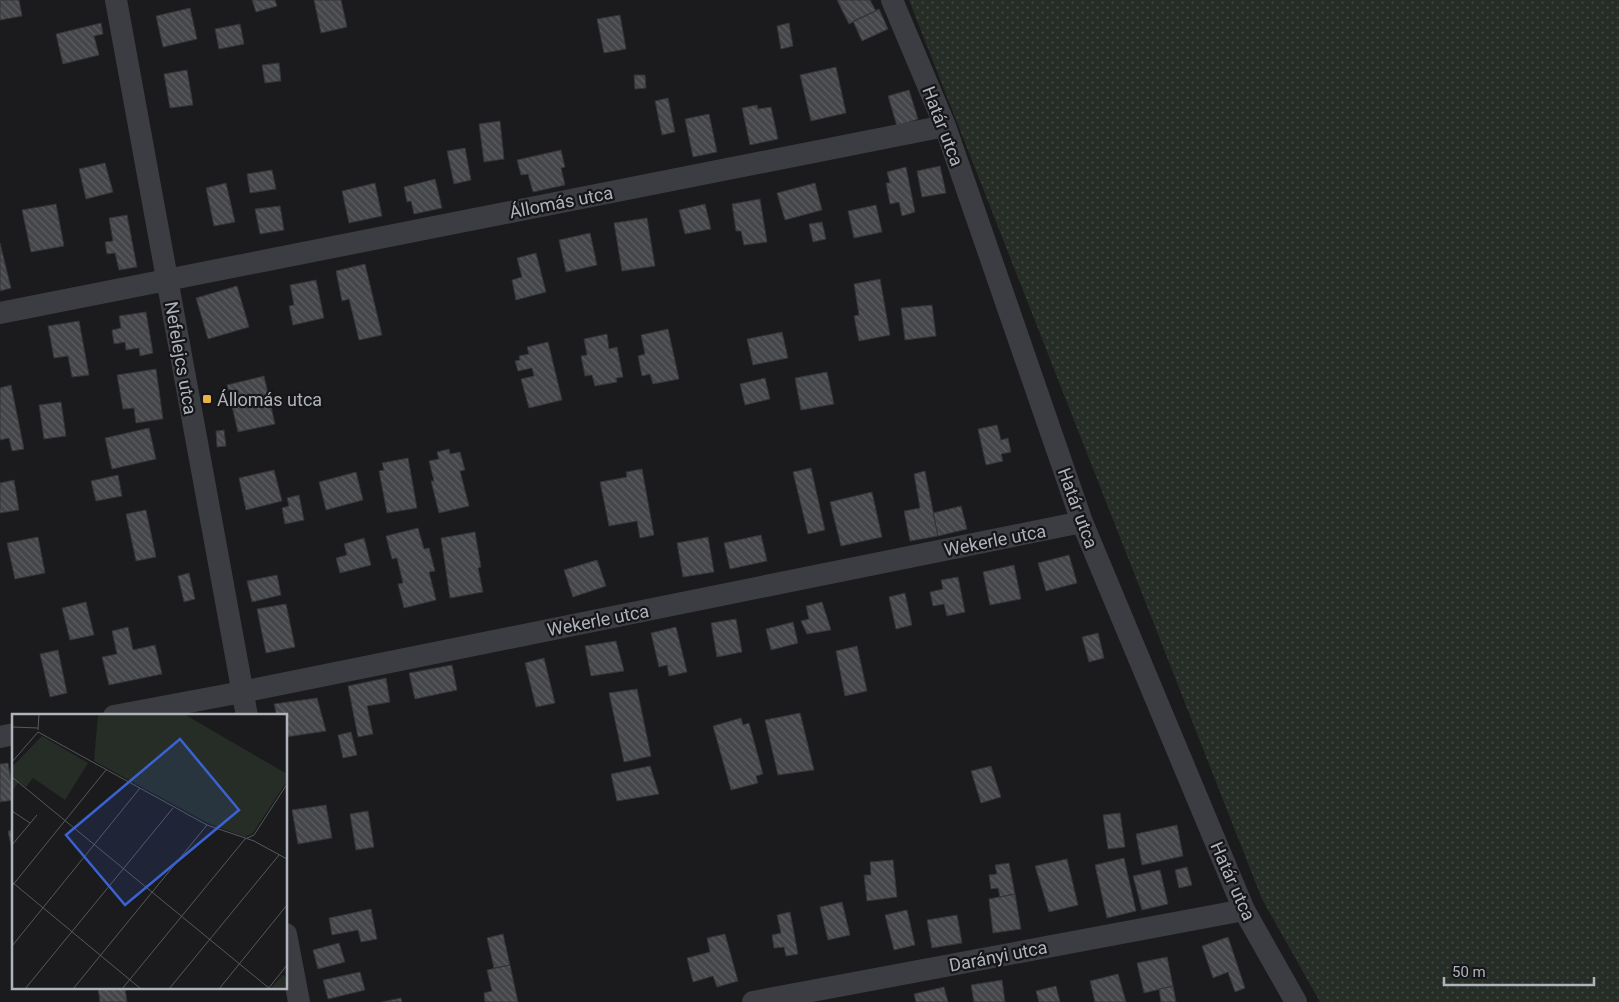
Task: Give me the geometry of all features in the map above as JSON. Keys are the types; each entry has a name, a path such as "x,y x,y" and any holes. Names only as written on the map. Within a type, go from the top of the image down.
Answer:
{"street":[{"name":"Nefelejcs utca","path":"116,0 247,714"},
{"name":"Határ utca","path":"892,0 945,126 1082,522 1244,910 1296,1002"},
{"name":"Állomás utca","path":"0,313 945,126"},
{"name":"Wekerle utca","path":"125,714 242,692 1082,522"},
{"name":"Darányi utca","path":"753,1002 1244,910"},
{"path":"288,945 298,1002"}],"shaded area":[{"path":"909,0 1619,0 1619,1002 1320,1002 1262,899"}],"building":[{"path":"0,0 19,0 22,16 0,20"},
{"path":"252,0 275,0 277,6 256,12"},
{"path":"314,0 341,0 347,27 321,33"},
{"path":"837,0 870,0 876,11 849,24"},
{"path":"190,8 197,39 163,47 156,16"},
{"path":"879,9 888,29 862,41 853,21"},
{"path":"620,15 626,49 604,53 597,19"},
{"path":"101,23 103,34 94,36 99,55 63,64 56,34"},
{"path":"789,23 793,46 781,49 777,26"},
{"path":"240,24 244,44 219,49 215,29"},
{"path":"279,63 281,81 265,83 262,65"},
{"path":"836,67 846,113 811,121 800,75"},
{"path":"187,70 193,105 170,108 164,74"},
{"path":"634,75 645,75 646,88 635,89"},
{"path":"909,90 918,119 897,126 888,96"},
{"path":"668,98 675,132 662,135 655,101"},
{"path":"757,105 758,109 771,107 778,139 750,145 742,108"},
{"path":"709,114 717,152 693,157 685,119"},
{"path":"500,121 504,159 484,162 479,124"},
{"path":"465,148 471,180 454,184 447,151"},
{"path":"561,150 565,167 561,168 565,185 533,192 528,174 521,175 517,160"},
{"path":"105,163 113,192 86,199 79,169"},
{"path":"940,166 946,193 922,197 917,171"},
{"path":"906,167 915,212 902,216 899,202 890,204 886,183 890,183 887,172"},
{"path":"272,170 276,189 250,193 247,174"},
{"path":"435,179 442,208 414,214 411,201 407,202 404,187"},
{"path":"226,183 235,222 214,226 206,188"},
{"path":"375,183 382,216 349,223 342,191"},
{"path":"815,183 822,210 785,220 777,193"},
{"path":"760,199 767,242 744,245 741,231 736,231 732,204"},
{"path":"56,204 64,246 31,252 22,210"},
{"path":"705,204 711,229 685,234 679,210"},
{"path":"876,205 882,232 854,238 848,211"},
{"path":"280,206 284,230 260,234 255,209"},
{"path":"127,215 137,267 119,270 115,253 107,254 105,242 113,241 109,218"},
{"path":"647,218 655,266 622,271 614,223"},
{"path":"822,222 826,239 813,242 809,224"},
{"path":"590,233 597,265 566,272 559,240"},
{"path":"0,243 11,288 0,291"},
{"path":"536,253 546,292 516,300 512,280 522,277 517,258"},
{"path":"365,264 382,335 359,340 349,299 342,301 336,271"},
{"path":"880,279 890,335 859,341 854,316 859,315 854,284"},
{"path":"316,280 324,318 293,325 289,306 294,305 290,285"},
{"path":"237,286 249,327 208,339 196,298"},
{"path":"932,305 936,336 905,340 901,308"},
{"path":"146,312 153,353 140,356 139,348 126,350 125,342 114,344 112,330 121,328 119,316"},
{"path":"79,321 89,375 72,377 68,356 54,358 48,326"},
{"path":"668,329 679,379 653,384 650,374 642,376 638,356 645,354 641,335"},
{"path":"782,332 788,358 753,365 747,339"},
{"path":"607,334 609,349 617,347 623,377 616,378 617,382 595,386 592,375 585,376 581,356 587,355 584,339"},
{"path":"548,342 562,400 529,408 521,379 534,376 532,368 518,371 515,361 520,360 519,356 529,354 527,347"},
{"path":"156,369 163,419 136,423 134,408 123,409 117,375"},
{"path":"827,372 834,404 801,410 795,378"},
{"path":"264,376 275,424 238,432 227,385"},
{"path":"765,378 770,399 745,405 740,384"},
{"path":"11,385 24,449 12,451 9,438 0,440 0,388"},
{"path":"61,402 66,436 44,439 39,405"},
{"path":"997,425 1001,440 1008,438 1011,452 1001,454 1003,461 986,465 978,429"},
{"path":"149,428 156,459 112,469 105,438"},
{"path":"224,430 226,446 217,447 216,431"},
{"path":"449,449 450,454 460,452 465,470 460,471 469,506 439,513 431,481 434,481 429,461 439,459 437,452"},
{"path":"408,458 417,508 387,513 379,471 384,470 382,463"},
{"path":"811,468 825,530 808,534 793,472"},
{"path":"642,469 654,535 640,538 637,521 609,526 600,482 627,477 626,472"},
{"path":"274,470 282,501 246,510 239,478"},
{"path":"925,471 938,536 910,541 904,511 920,508 914,474"},
{"path":"356,472 363,500 326,510 319,482"},
{"path":"118,475 122,496 96,501 91,481"},
{"path":"14,480 19,510 0,513 0,483"},
{"path":"872,492 882,537 841,546 830,502"},
{"path":"299,495 304,520 285,524 282,508 289,506 287,498"},
{"path":"961,506 967,529 938,536 933,513"},
{"path":"146,510 156,557 136,561 126,514"},
{"path":"418,528 424,549 429,548 435,571 429,572 436,600 404,608 398,584 403,583 397,558 392,559 386,536"},
{"path":"475,532 481,567 478,568 483,592 450,598 441,538"},
{"path":"761,535 767,561 730,569 724,543"},
{"path":"38,537 45,573 15,579 7,543"},
{"path":"708,537 714,572 683,577 677,543"},
{"path":"364,538 371,565 340,573 336,558 347,555 344,544"},
{"path":"1069,555 1077,583 1046,591 1038,563"},
{"path":"597,560 606,586 573,597 564,570"},
{"path":"1014,565 1021,599 990,605 983,572"},
{"path":"189,573 195,599 184,602 178,576"},
{"path":"277,575 281,595 252,602 247,581"},
{"path":"958,577 965,612 947,616 944,604 933,606 930,592 943,589 941,580"},
{"path":"905,593 912,625 896,629 889,597"},
{"path":"86,602 94,635 70,640 62,608"},
{"path":"822,602 831,630 807,634 801,621 809,619 806,606"},
{"path":"286,604 295,647 266,653 257,609"},
{"path":"736,619 742,652 717,657 711,623"},
{"path":"793,622 798,643 771,650 766,629"},
{"path":"128,627 133,650 155,645 162,674 109,685 102,657 117,654 112,631"},
{"path":"676,627 687,672 669,676 667,665 659,667 651,633"},
{"path":"1098,633 1104,658 1089,662 1082,637"},
{"path":"616,641 624,671 591,676 585,646"},
{"path":"857,646 867,691 845,696 836,651"},
{"path":"58,650 67,693 50,697 40,654"},
{"path":"544,658 555,703 536,707 525,663"},
{"path":"452,665 457,690 415,699 409,673"},
{"path":"386,678 390,702 367,706 373,734 358,737 348,686"},
{"path":"637,689 651,756 624,762 609,693"},
{"path":"317,698 326,731 288,737 288,714 276,714 274,704"},
{"path":"800,713 814,770 778,775 765,720"},
{"path":"741,718 743,725 749,723 763,774 756,776 758,783 731,790 713,726"},
{"path":"351,732 357,755 343,758 338,735"},
{"path":"8,763 12,800 0,802 0,764"},
{"path":"650,766 659,794 617,801 611,774"},
{"path":"991,766 1001,797 981,803 971,771"},
{"path":"326,805 332,838 298,844 292,810"},
{"path":"368,811 374,847 356,850 350,814"},
{"path":"1120,813 1125,847 1108,849 1103,815"},
{"path":"1177,825 1183,856 1142,865 1136,834"},
{"path":"12,830 12,850 8,831"},
{"path":"1124,858 1136,911 1107,918 1095,865"},
{"path":"1067,859 1078,905 1049,912 1035,866"},
{"path":"893,860 897,897 867,901 864,875 871,875 870,862"},
{"path":"1009,863 1015,894 1000,897 998,888 991,889 989,875 997,874 995,865"},
{"path":"1187,867 1192,885 1179,888 1175,870"},
{"path":"1160,870 1168,904 1142,910 1133,876"},
{"path":"1015,894 1021,929 993,933 989,899"},
{"path":"842,902 850,935 828,940 820,907"},
{"path":"371,909 377,939 361,942 358,930 332,935 329,918"},
{"path":"907,910 915,945 894,950 885,915"},
{"path":"790,912 798,954 786,956 784,947 774,948 772,935 781,933 777,915"},
{"path":"957,915 962,943 932,948 927,920"},
{"path":"503,934 510,965 494,968 487,938"},
{"path":"725,934 738,981 717,987 713,976 693,982 687,958 710,952 707,938"},
{"path":"1228,937 1245,988 1235,992 1228,972 1213,978 1202,946"},
{"path":"339,943 345,962 318,969 313,950"},
{"path":"1167,957 1173,986 1144,993 1137,963"},
{"path":"510,965 518,1002 485,1002 484,993 492,991 487,970"},
{"path":"360,972 365,990 328,999 323,980"},
{"path":"1118,974 1126,1002 1095,1002 1090,981"},
{"path":"1002,980 1005,1002 974,1002 971,985"},
{"path":"1056,986 1060,1002 1039,1002 1036,991"},
{"path":"1173,986 1176,1002 1161,1002 1159,989"},
{"path":"944,987 948,1002 916,1002 914,994"},
{"path":"98,990 125,990 127,1002 100,1002"},
{"path":"401,998 402,1002 382,1002"}],"place":[{"name":"Állomás utca","path":"207,399"}]}
